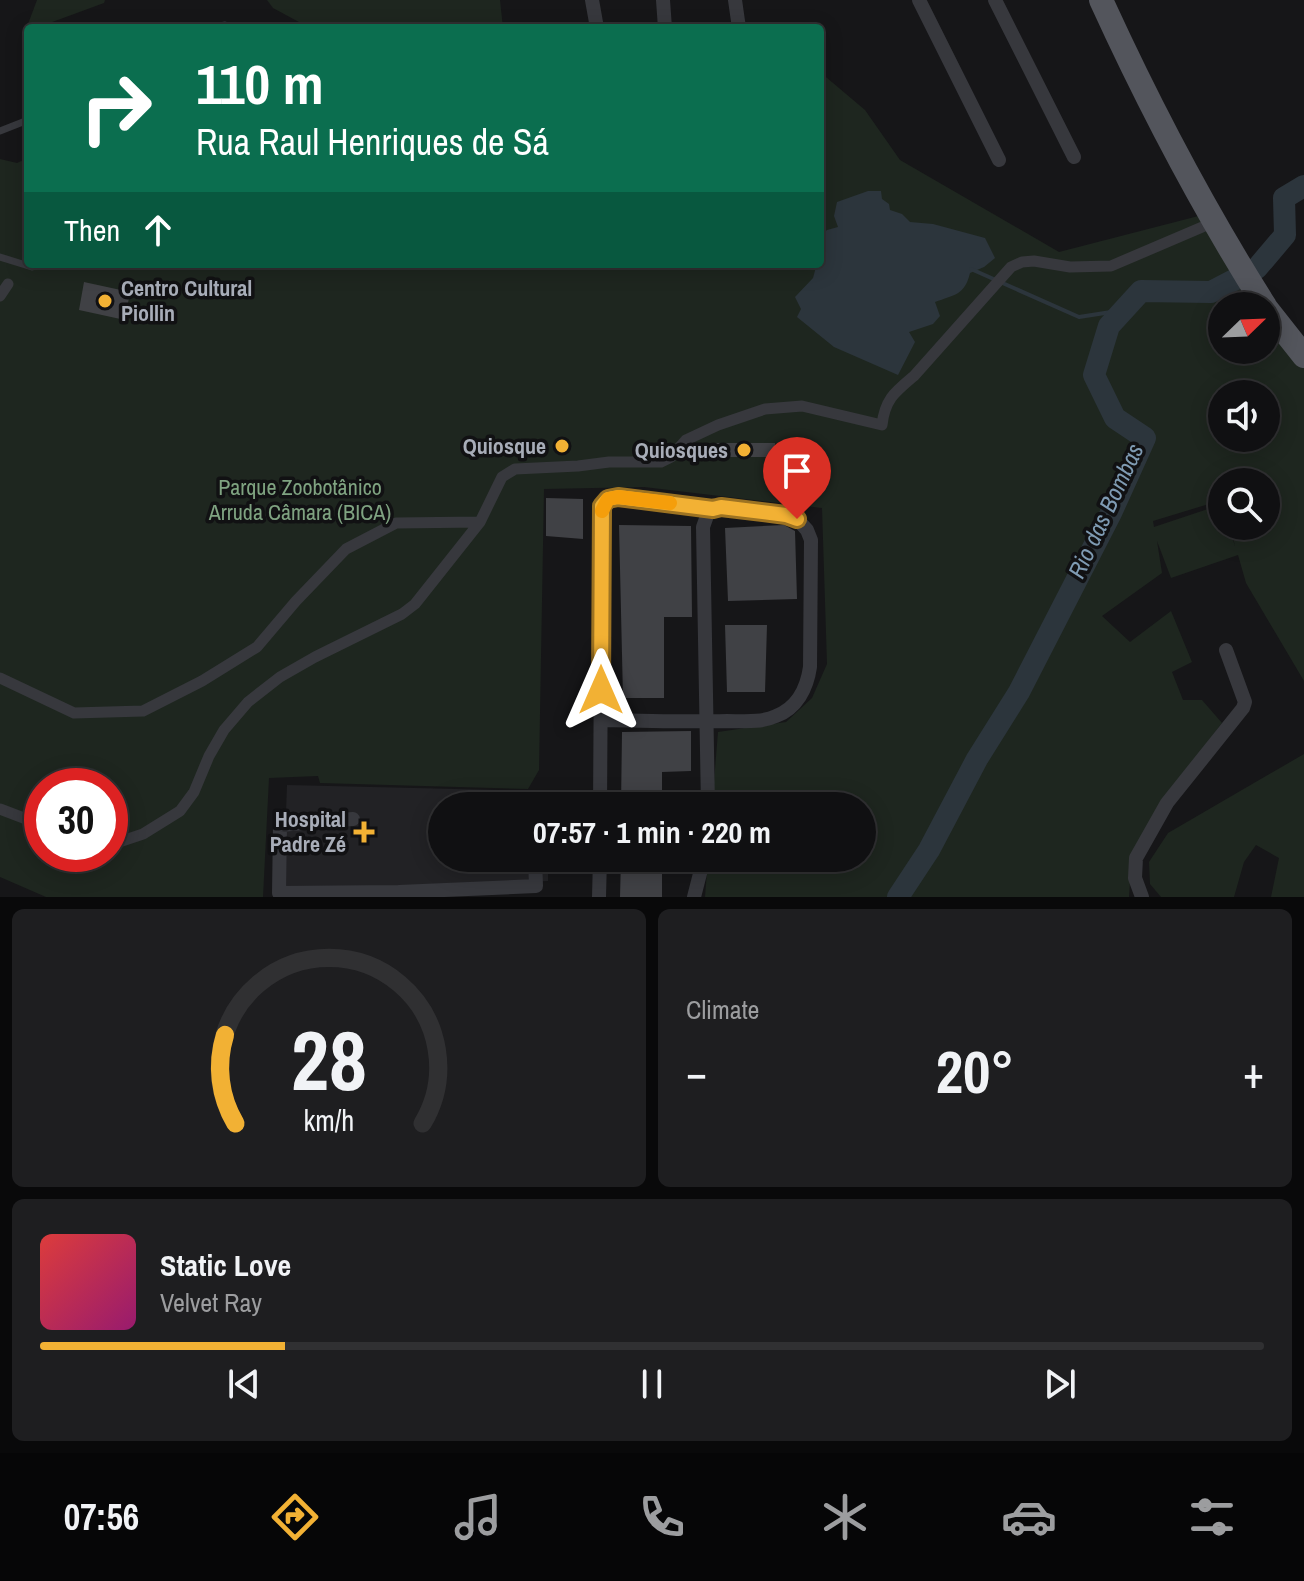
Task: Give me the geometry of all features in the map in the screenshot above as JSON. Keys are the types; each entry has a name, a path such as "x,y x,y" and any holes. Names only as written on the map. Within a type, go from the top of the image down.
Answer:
{"main road":[{"path":"1101,0 1129,61 1214,222 1257,292"},
{"path":"1280,324 1304,356"}],"street":[{"path":"592,0 596,24"},
{"path":"663,0 665,24"},
{"path":"735,0 738,24"},
{"path":"919,0 999,160"},
{"path":"995,0 1074,157"},
{"path":"128,837 143,834 180,811 194,792 224,730 248,702 280,677 402,614 415,604 480,522 502,477 515,469 609,462 661,462 671,457 686,440 765,409 802,406 882,425 883,412 895,389 914,376 1002,275 1022,262 1093,268 1111,266 1214,222"},
{"path":"0,296 8,284"},
{"path":"600,792 602,506 608,499 618,497 786,515 797,519 811,540 810,667 808,684 799,699 776,717 761,720 601,720"},
{"path":"708,792 703,527 708,513 713,509"},
{"path":"0,678 74,713 143,711 202,681 257,647 346,549 396,523 480,522"},
{"path":"1142,897 1135,878 1136,858 1167,803 1243,708 1245,702 1226,650"},
{"path":"0,809 24,818"},
{"path":"353,819 280,825 279,893 399,894 536,886 536,872"},
{"path":"599,897 600,872"},
{"path":"694,897 700,872"}],"lane":[{"path":"0,131 24,122"},
{"path":"0,257 24,264"}],"shaded area":[{"path":"868,191 881,191 882,199 889,204 890,210 902,214 910,222 933,224 985,238 995,258 970,273 965,286 958,293 935,302 940,316 933,324 909,332 915,342 898,375 834,347 797,317 801,309 795,297 813,278 816,268 824,268 824,233 838,227 834,216 837,202"},
{"name":"Hospital Padre Zé","path":"287,785 546,791 428,792 428,872 548,872 548,881 283,893"}],"green space":[{"path":"37,0 105,0 47,24 28,24"},
{"path":"267,0 500,0 503,24 303,24 273,8"},
{"name":"Parque Zoobotânico Arruda Câmara (BICA)","path":"824,75 865,110 900,160 1059,252 1214,212 1254,292 1208,292 1208,364 1280,364 1280,329 1304,359 1304,681 1246,583 1238,555 1171,578 1157,541 1162,573 1102,616 1130,642 1171,611 1192,662 1172,672 1183,700 1202,700 1222,723 1163,801 1132,852 1129,897 705,897 707,872 876,872 876,792 713,792 718,732 786,722 812,698 827,664 822,508 644,487 544,489 539,770 528,789 320,783 318,776 269,778 263,897 46,897 0,877 0,159 17,163 24,160 24,268 824,268"},
{"path":"1304,754 1304,897 1271,897 1279,858 1256,845 1244,862 1234,897 1161,897 1150,884 1149,862 1168,833"}],"building":[{"name":"Centro Cultural Piollin","path":"84,282 130,292 125,320 79,310"},
{"name":"Quiosques","path":"712,443 775,443 775,457 712,457"},
{"path":"546,498 583,499 583,539 546,536"},
{"path":"619,525 691,526 692,617 664,617 664,698 623,698"},
{"path":"784,525 795,531 797,599 728,601 725,528"},
{"path":"725,625 767,625 765,692 727,692"},
{"path":"691,731 691,771 662,772 662,792 621,792 622,732"},
{"path":"621,872 662,872 662,897 620,897"}],"waterway":[{"name":"Rio das Bombas","path":"898,897 929,850 977,759 1019,692 1111,513 1145,438 1115,418 1094,375 1109,326 1141,291 1211,292 1257,268 1285,235 1284,198 1304,186"},
{"path":"971,269 1079,317 1124,310"}],"slow traffic":[{"path":"602,511 608,499 618,497 670,503"}],"place":[{"name":"Centro Cultural Piollin","path":"105,301"},
{"name":"Quiosque","path":"562,446"},
{"name":"Quiosques","path":"744,450"},
{"name":"Hospital Padre Zé","path":"364,832"}],"route":[{"path":"601,690 602,506 608,499 618,497 713,509 721,507 797,519"}]}
